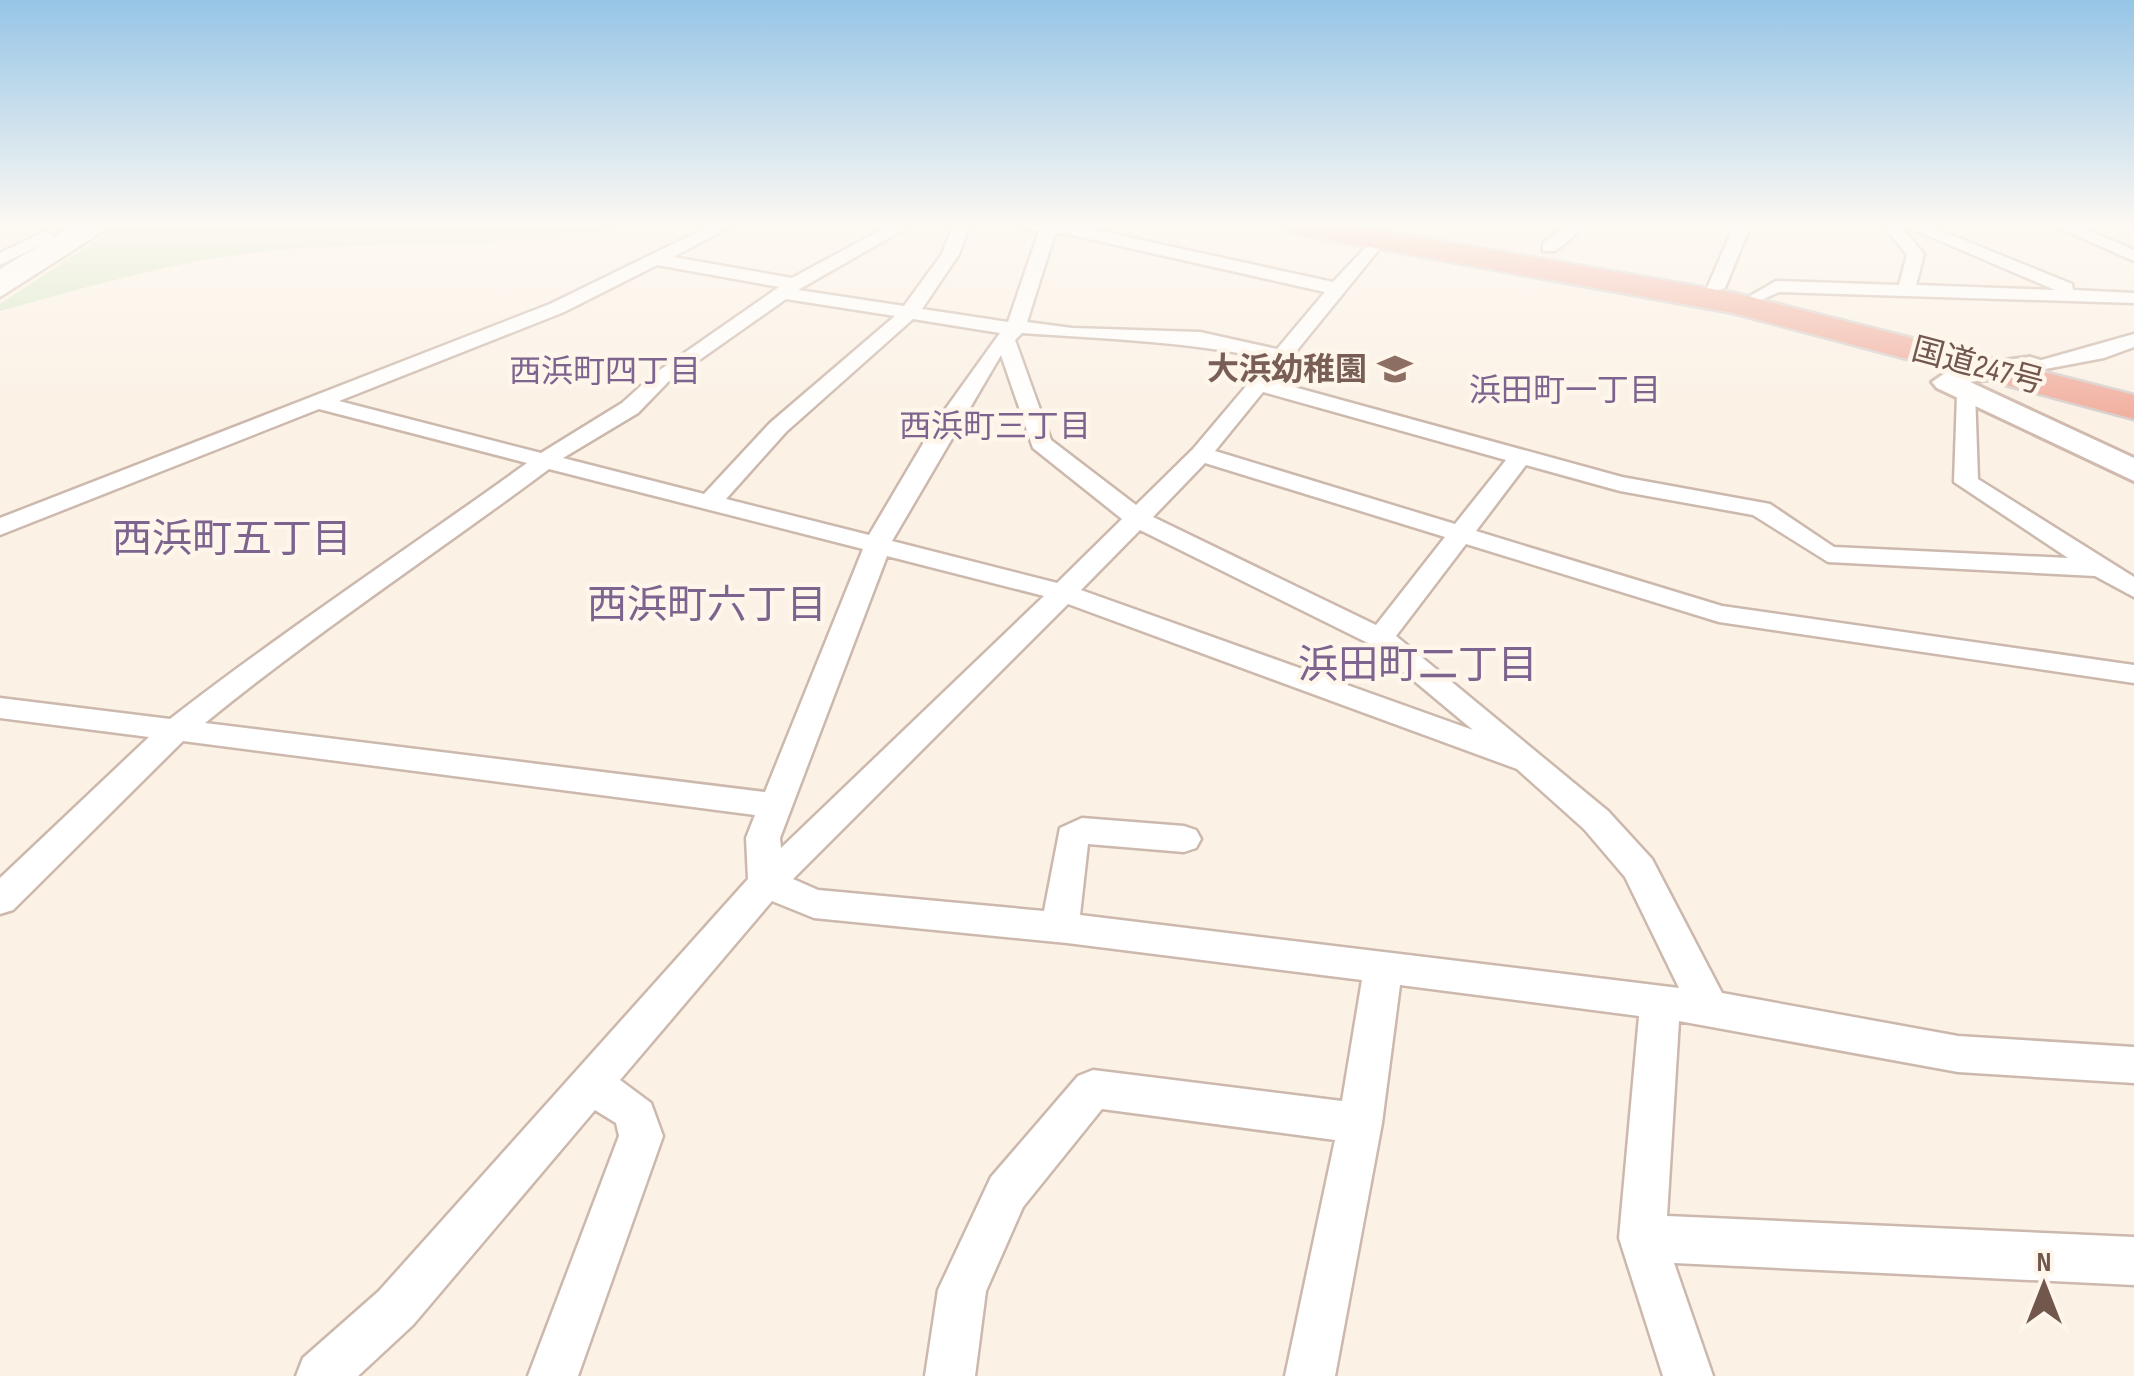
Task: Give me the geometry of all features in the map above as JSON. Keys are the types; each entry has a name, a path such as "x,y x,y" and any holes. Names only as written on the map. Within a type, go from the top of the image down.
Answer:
{"highway":[{"name":"国道247号","path":"1659,288 2134,395"},
{"name":"国道247号","path":"1717,288 1759,296 2134,406"}],"street":[{"path":"0,527 598,288"},
{"path":"784,288 903,315 1012,332 1200,338 1284,356"},
{"path":"709,503 789,418 838,381 926,288"},
{"path":"766,883 763,838 877,546 945,426 994,350 1012,332 1027,288"},
{"path":"321,1376 396,1308 766,883 1064,593 1200,454 1262,384 1338,289 1334,288"},
{"path":"1759,296 1772,288"},
{"path":"1848,288 2134,298"},
{"path":"2066,288 2134,316"},
{"path":"0,900 176,730 283,645 362,595 545,461 630,408 661,378 788,289"},
{"path":"1012,332 1041,443 1138,519 1380,638 1421,668 1596,820 1639,870 1709,1008"},
{"path":"2134,340 2104,352 1948,380 1951,387 2134,471"},
{"path":"1262,384 1674,497 1761,509 1828,554 2100,568"},
{"path":"1968,395 1966,482 2134,589"},
{"path":"316,402 1064,593 1523,760"},
{"path":"1200,454 1736,618 2134,674"},
{"path":"1380,638 1520,457"},
{"path":"0,708 774,805"},
{"path":"1060,928 1072,836 1082,831 1184,839"},
{"path":"766,883 814,904 1060,928 1709,1008 1958,1054 2134,1065"},
{"path":"1310,1376 1360,1123 1383,969"},
{"path":"1660,1002 1642,1238 1688,1376"},
{"path":"553,1376 640,1136 640,1118 631,1107 589,1086"},
{"path":"950,1376 962,1290 1008,1192 1093,1090 1360,1123"},
{"path":"1642,1238 2134,1261"}],"green space":[{"path":"24,288 86,288 0,311 0,304"}],"place":[{"name":"大浜幼稚園","path":"1395,369"}],"district":[{"name":"西浜町四丁目","path":"605,371"},
{"name":"浜田町一丁目","path":"1565,390"},
{"name":"西浜町三丁目","path":"995,426"},
{"name":"西浜町五丁目","path":"232,538"},
{"name":"西浜町六丁目","path":"707,604"},
{"name":"浜田町二丁目","path":"1418,664"}]}
